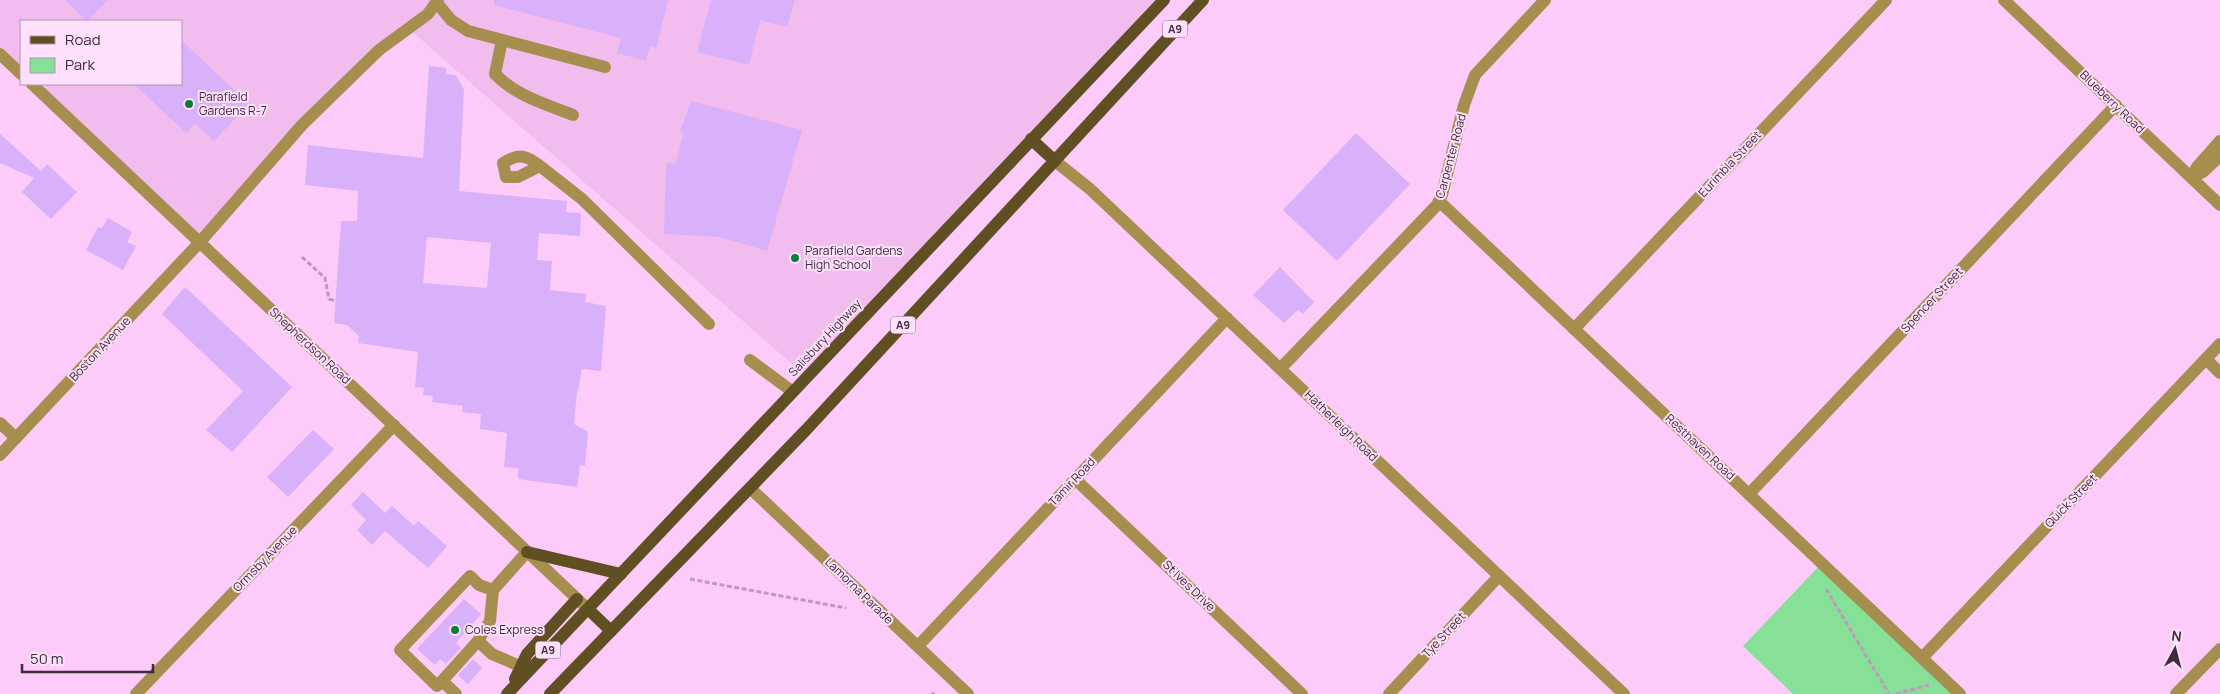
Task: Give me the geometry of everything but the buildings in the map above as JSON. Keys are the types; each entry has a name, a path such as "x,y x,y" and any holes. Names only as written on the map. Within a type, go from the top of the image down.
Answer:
{"main road":[{"name":"Salisbury Highway","path":"525,669 588,609 1164,0"},
{"name":"A9","path":"550,694 750,488 1203,0"},
{"path":"1032,140 1055,161"},
{"path":"527,552 621,574"},
{"path":"508,692 525,669 527,654 576,599"},
{"path":"588,609 610,631"}],"street":[{"name":"Carpenter Road","path":"1280,368 1437,206 1464,105 1475,75 1544,0"},
{"name":"Eurimbla Street","path":"1574,329 1886,0"},
{"name":"Blueberry Road","path":"2004,0 2220,205"},
{"path":"437,1 451,20 468,31 605,67"},
{"name":"Boston Avenue","path":"0,455 200,242 302,125 379,50 428,14 437,1"},
{"path":"502,40 495,74 504,83 527,97 573,115"},
{"path":"0,54 20,73"},
{"name":"Shepherdson Road","path":"33,85 588,609"},
{"name":"Spencer Street","path":"1749,494 2116,105"},
{"path":"2191,177 2197,167 2220,141"},
{"path":"2191,177 2203,172 2220,156"},
{"name":"Hatherleigh Road","path":"1055,161 1090,189 1624,694"},
{"path":"540,166 582,199 709,324"},
{"name":"Resthaven Road","path":"1439,201 1960,694"},
{"name":"Tamir Road","path":"918,646 1227,318"},
{"name":"Quick Street","path":"1922,658 2206,359 2219,348"},
{"path":"2206,359 2220,372"},
{"path":"750,360 793,392"},
{"path":"0,424 16,438"},
{"name":"Ormsby Avenue","path":"136,694 394,425"},
{"name":"St Ives Drive","path":"1075,479 1302,694"},
{"name":"Lamorna Parade","path":"750,488 968,694"},
{"path":"493,590 479,585 470,576 400,650 438,686 478,641 490,622 493,590 527,552"},
{"name":"Tye Street","path":"1389,694 1500,576"},
{"path":"478,641 492,654 525,669"},
{"path":"2176,694 2220,649"},
{"path":"442,681 456,694"}],"path":[{"path":"302,258 325,278 329,298 336,302"},
{"path":"690,579 846,608"},
{"path":"1823,584 1889,694"},
{"path":"1896,694 1928,685 1932,688"}],"shaded area":[{"name":"Parafield Gardens High School","path":"0,0 1164,0 807,377 408,28 379,50 200,242 33,85 182,85 182,20 20,20 20,73 0,54"}],"green space":[{"path":"1822,563 1960,694 1793,694 1743,646"}],"place":[{"name":"Parafield Gardens R-7","path":"189,104"},
{"name":"Parafield Gardens High School","path":"795,258"},
{"name":"Coles Express","path":"455,630"}]}
